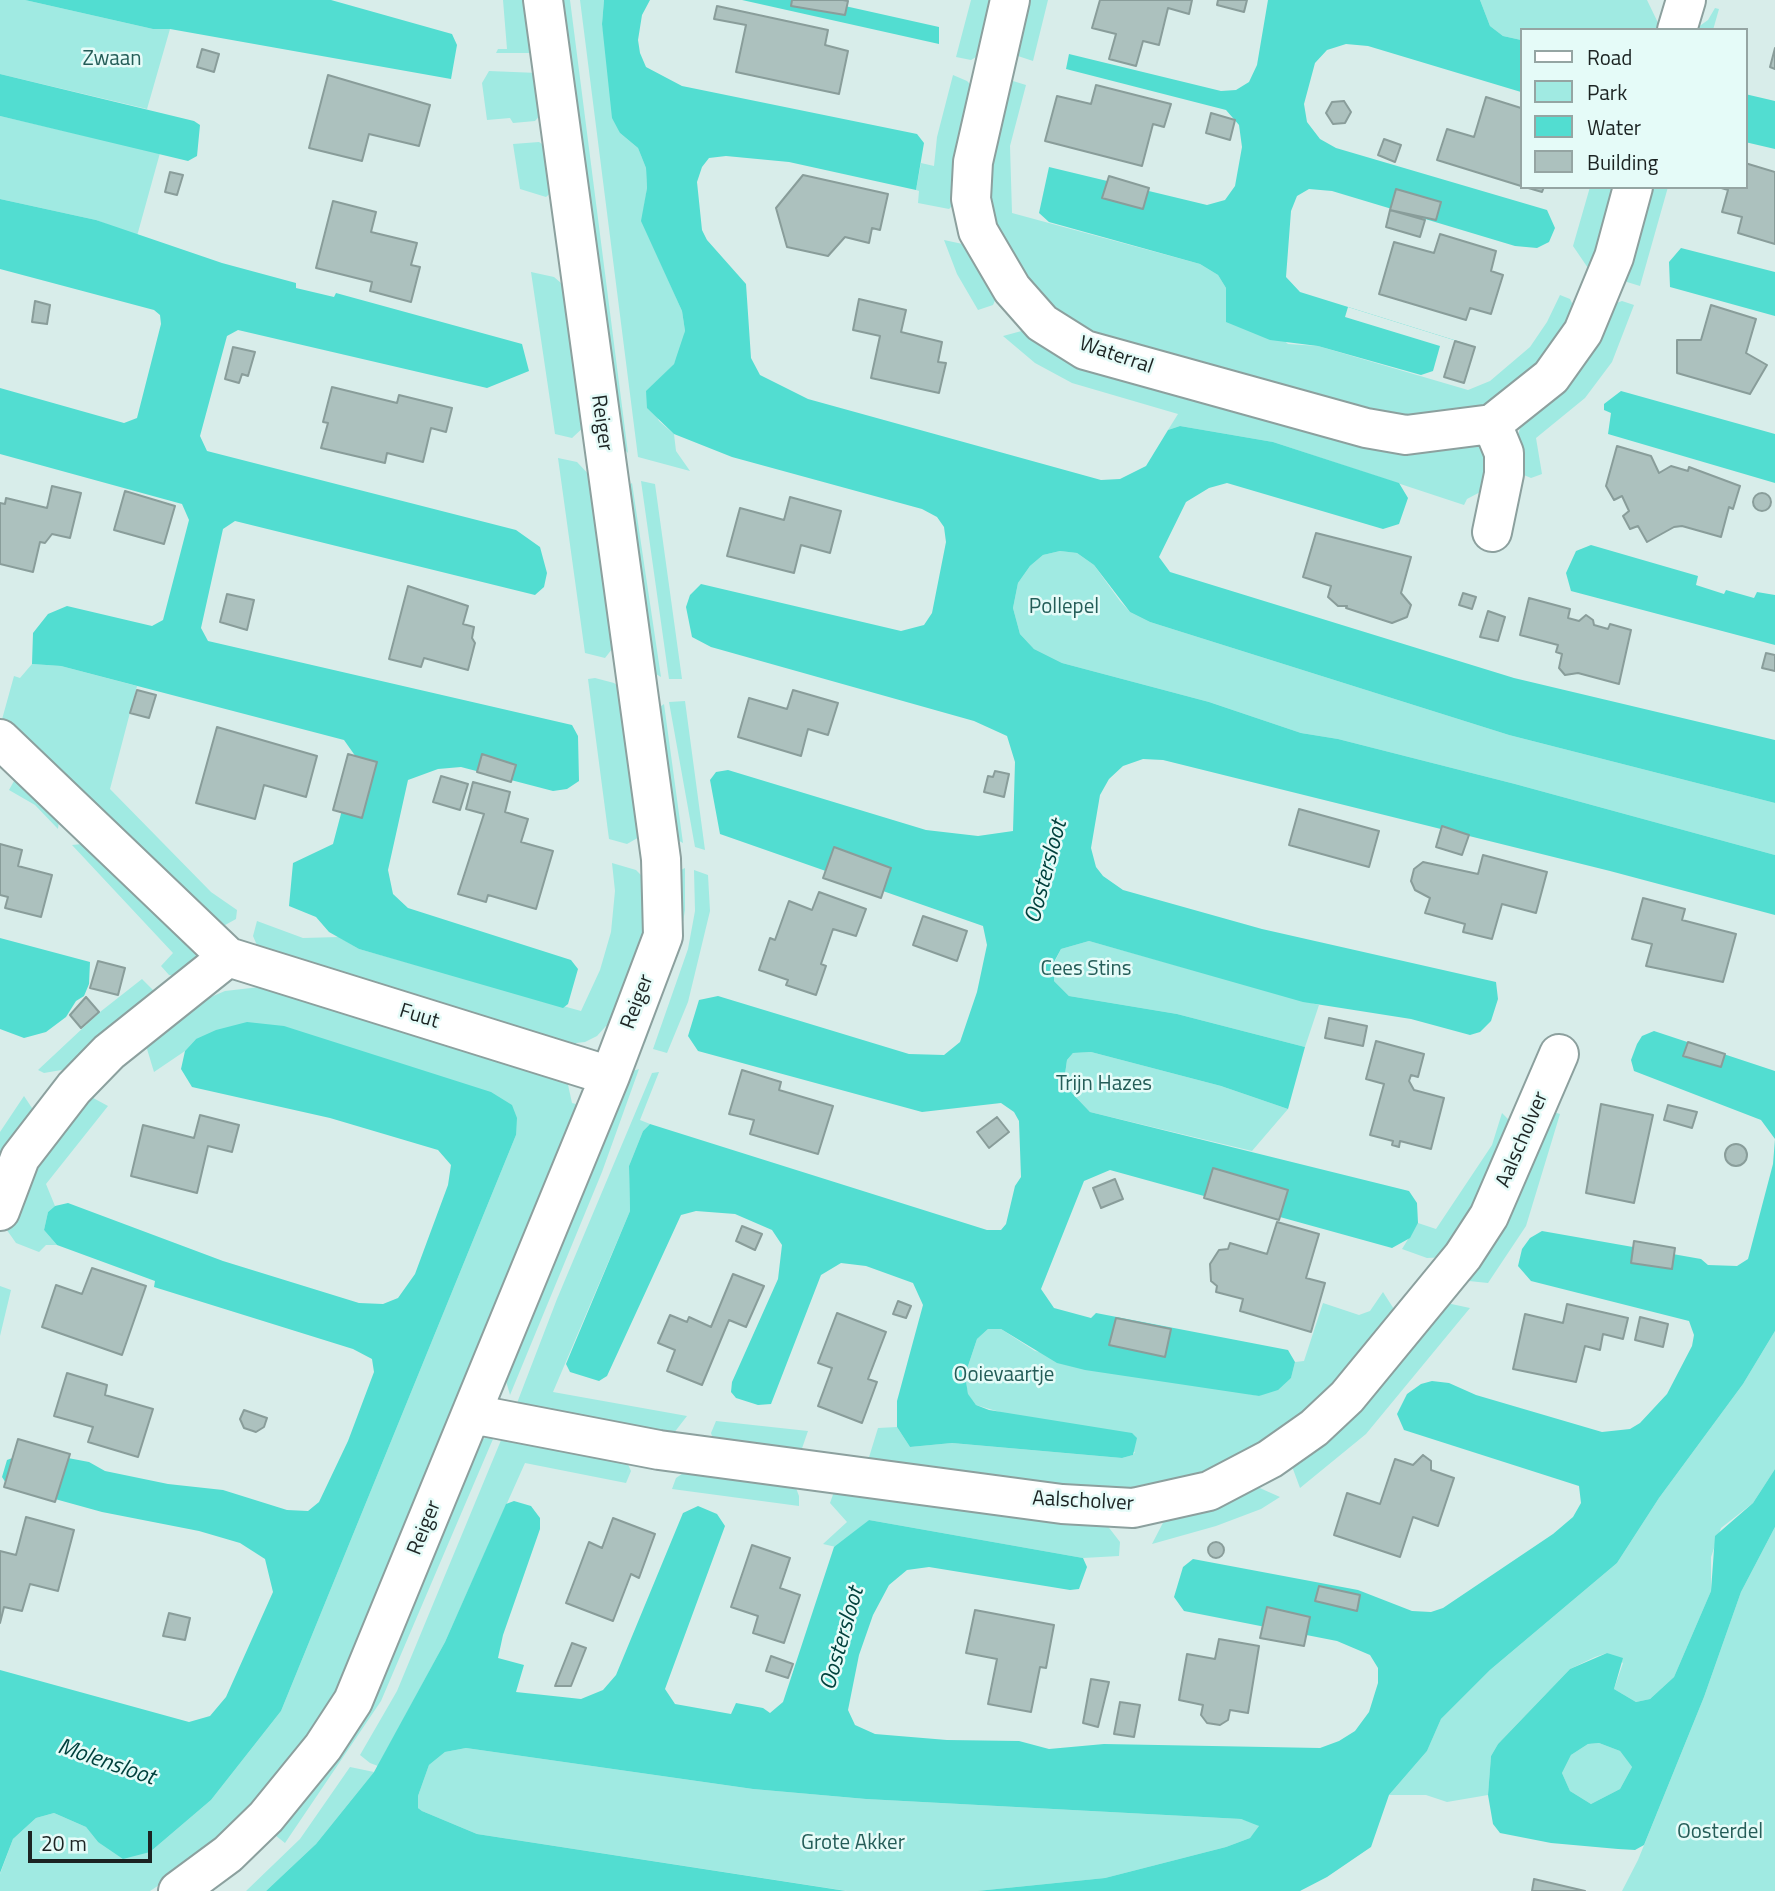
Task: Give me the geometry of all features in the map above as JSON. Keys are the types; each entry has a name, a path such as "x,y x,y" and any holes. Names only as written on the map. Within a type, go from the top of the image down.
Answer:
{"street":[{"name":"Reiger","path":"178,1891 228,1854 266,1817 323,1747 353,1701 610,1076 663,936 661,859 543,0"},
{"name":"Waterral","path":"1010,0 973,162 971,200 978,231 1012,289 1042,323 1085,350 1366,428 1406,435 1492,424"},
{"path":"1678,28 1686,0"},
{"path":"1492,532 1504,474 1504,453 1492,424 1551,377 1583,332 1614,257 1632,189"},
{"name":"Fuut","path":"0,739 228,957 610,1076"},
{"path":"0,1211 20,1158 74,1088 109,1052 228,957"},
{"name":"Aalscholver","path":"471,1414 659,1450 1062,1504 1133,1508 1209,1491 1270,1459 1314,1428 1346,1397 1463,1256 1489,1216 1559,1054"}],"green space":[{"name":"Zwaan","path":"0,0 25,0 153,29 170,29 147,109 0,74"},
{"path":"503,0 529,0 536,53 496,53 498,49 507,49"},
{"path":"558,0 570,0 628,453 618,443"},
{"path":"580,0 604,0 602,24 620,133 638,148 646,168 647,188 642,221 682,311 685,331 683,344 674,364 646,392 659,421 674,434 676,451 690,471 638,457"},
{"path":"971,0 995,0 983,53 971,60 956,57"},
{"path":"1023,0 1048,0 1033,61 1018,56 1012,46"},
{"path":"1480,0 1647,0 1661,28 1520,28 1520,40 1503,36 1490,26"},
{"path":"1715,8 1719,9 1714,28 1697,28 1708,20"},
{"path":"489,71 538,73 543,112 535,121 513,123 510,118 487,120 482,83"},
{"path":"953,75 967,81 974,88 960,198 949,209 918,203 919,191 916,190 921,163 934,166 937,137"},
{"path":"1013,81 1026,85 1010,146 1012,213 1200,264 1218,275 1226,288 1288,344 1318,346 1468,390 1490,381 1530,347 1547,322 1560,295 1570,299 1577,313 1572,330 1510,395 1469,414 1421,421 1370,414 1080,329 1017,277 987,205 1001,88"},
{"name":"Zwaan","path":"0,116 160,153 137,236 96,220 0,199"},
{"path":"539,142 548,148 554,190 546,197 520,189 513,144"},
{"path":"1589,189 1613,189 1593,266 1588,268 1573,246"},
{"path":"1643,189 1667,189 1640,286 1627,282 1619,272"},
{"path":"944,240 972,246 997,296 993,305 978,310 957,274"},
{"path":"531,272 554,277 568,289 586,425 572,438 555,434"},
{"path":"1622,301 1634,305 1612,362 1585,398 1536,438 1542,474 1531,478 1519,473 1517,438 1524,416 1608,306"},
{"path":"1029,329 1475,444 1486,452 1491,462 1484,490 1467,499 1464,505 1273,442 1180,426 1168,430 1178,414 1072,383 1035,363 1003,336"},
{"path":"558,458 577,462 593,479 616,644 605,658 585,653"},
{"path":"641,481 655,484 682,679 669,679"},
{"path":"632,483 661,677 649,670 624,488"},
{"name":"Pollepel","path":"1060,551 1077,553 1094,565 1130,612 1150,622 1509,735 1775,803 1775,855 1515,784 1338,739 1301,733 1209,702 1062,663 1034,649 1020,634 1013,608 1018,583 1030,566 1043,555"},
{"path":"32,664 61,666 137,686 110,789 211,892 237,910 236,919 218,929 1,723 14,676 20,678"},
{"path":"588,679 614,683 622,689 641,836 627,844 609,839"},
{"path":"685,701 705,850 695,847 669,702"},
{"path":"664,704 683,843 670,836 654,711"},
{"path":"19,772 60,812 58,829 35,805 9,790"},
{"path":"92,843 190,939 196,956 194,970 187,978 169,975 161,966 173,953 72,845"},
{"path":"612,863 636,870 648,882 645,929 639,955 610,1027 606,1026 597,1036 585,1042 576,1043 576,1047 259,950 253,936 257,921 303,938 339,937 359,949 581,1011 600,970 611,932 615,891"},
{"path":"685,868 685,910 679,946 645,1043 639,1034 676,872"},
{"path":"694,870 708,875 710,911 688,1002 667,1053 653,1049 688,949 695,911"},
{"name":"Cees Stins","path":"1089,941 1319,1005 1305,1047 1177,1014 1069,996 1054,981 1054,963 1061,949"},
{"path":"142,979 153,990 152,1003 73,1068 44,1073 38,1070 100,1012"},
{"path":"260,987 303,994 567,1080 572,1103 576,1104 575,1113 351,1665 318,1726 247,1815 188,1866 150,1891 0,1891 0,1874 13,1839 36,1818 54,1813 86,1827 98,1842 150,1852 211,1800 281,1711 516,1135 196,1039 185,1051 154,1072 144,1039 192,1005 225,991"},
{"name":"Trijn Hazes","path":"1091,1052 1221,1086 1288,1109 1252,1151 1090,1112 1070,1091 1065,1074 1067,1060 1073,1053"},
{"path":"639,1069 602,1172 510,1395 504,1374 623,1074"},
{"path":"659,1072 640,1120 650,1124 643,1131 629,1166 630,1211 553,1392 687,1416 670,1438 517,1403 557,1299 652,1073"},
{"path":"84,1093 108,1106 46,1184 55,1206 48,1212 44,1230 57,1245 46,1245 39,1252 16,1243 4,1226 12,1205"},
{"path":"24,1096 36,1114 0,1175 0,1132"},
{"path":"1547,1110 1560,1114 1526,1226 1488,1283 1469,1281 1464,1273"},
{"path":"1502,1113 1516,1127 1449,1257 1427,1258 1402,1249 1418,1223 1436,1229 1492,1145"},
{"path":"0,1286 11,1290 0,1336"},
{"name":"Ooievaartje","path":"1383,1292 1399,1317 1328,1402 1236,1466 1114,1496 866,1467 878,1428 897,1427 910,1447 952,1443 1122,1458 1133,1455 1135,1452 976,1405 968,1395 965,1375 977,1339 988,1329 1001,1329 1035,1351 1259,1396 1291,1378 1295,1362 1304,1361 1323,1303 1359,1315 1370,1311"},
{"path":"1442,1302 1470,1308 1366,1434 1300,1488 1290,1461"},
{"path":"1775,1331 1775,1469 1753,1503 1721,1528 1711,1557 1711,1591 1674,1677 1650,1699 1636,1702 1614,1689 1623,1663 1607,1653 1595,1657 1570,1669 1498,1744 1491,1756 1488,1795 1447,1802 1426,1795 1389,1795 1427,1751 1441,1719 1490,1670 1617,1563 1659,1498 1743,1384"},
{"path":"716,1421 808,1431 799,1457 715,1445 711,1433"},
{"path":"496,1432 381,1701 285,1843 270,1831 471,1446"},
{"path":"504,1433 625,1458 631,1471 626,1483 525,1463 445,1642 378,1766 370,1763 360,1755 397,1691"},
{"path":"692,1467 793,1480 799,1496 799,1506 672,1489 676,1478"},
{"path":"1253,1485 1280,1497 1261,1509 1216,1526 1152,1544 1168,1513"},
{"path":"836,1486 1103,1520 1120,1542 1119,1556 1083,1558 869,1520 836,1547 823,1544 847,1522 830,1503"},
{"name":"Oosterdel","path":"1775,1527 1775,1891 1622,1891 1638,1860 1704,1697 1741,1592"},
{"path":"1599,1743 1620,1751 1632,1767 1620,1789 1591,1804 1570,1791 1562,1773 1571,1755 1588,1744"},
{"name":"Grote Akker","path":"466,1748 753,1789 866,1799 1241,1819 1257,1824 1260,1828 1250,1838 1226,1847 1105,1878 977,1891 847,1891 477,1834 422,1811 418,1808 418,1796 429,1765 445,1752"},
{"path":"350,1767 374,1772 316,1844 266,1891 246,1891 300,1839"}],"water":[{"path":"25,0 331,0 452,34 457,45 451,79 170,29 153,29"},
{"name":"Oostersloot","path":"604,0 650,0 642,15 638,40 640,53 646,67 682,86 917,134 924,143 916,190 789,162 726,156 709,158 702,167 697,182 702,230 707,240 746,284 751,358 760,375 808,399 1101,480 1120,479 1146,466 1168,430 1180,426 1273,442 1399,483 1408,498 1399,524 1383,529 1227,483 1209,488 1186,502 1159,557 1170,572 1514,678 1775,740 1775,803 1509,735 1150,622 1130,612 1094,565 1077,553 1060,551 1043,555 1030,566 1018,583 1013,608 1020,634 1034,649 1062,663 1209,702 1301,733 1338,739 1515,784 1775,855 1775,915 1610,871 1163,760 1143,759 1123,766 1109,779 1100,795 1091,848 1096,867 1103,876 1123,890 1262,929 1496,982 1498,999 1491,1021 1480,1032 1470,1035 1411,1019 1303,1002 1089,941 1061,949 1054,962 1054,981 1069,996 1177,1014 1305,1047 1288,1109 1221,1086 1091,1052 1073,1053 1067,1060 1065,1074 1070,1091 1090,1112 1409,1191 1417,1203 1418,1223 1410,1238 1392,1248 1110,1170 1084,1181 1041,1289 1054,1308 1091,1318 1096,1313 1288,1350 1295,1362 1291,1378 1278,1390 1259,1396 1085,1370 1057,1363 1001,1329 988,1329 977,1339 965,1375 968,1394 976,1405 989,1410 1132,1433 1137,1438 1133,1455 1122,1458 952,1443 910,1447 897,1427 897,1401 923,1305 913,1283 866,1266 841,1263 821,1275 771,1404 758,1405 736,1398 731,1392 732,1382 778,1279 782,1245 772,1230 735,1214 696,1211 681,1215 607,1376 599,1381 570,1372 566,1364 630,1211 629,1166 643,1131 650,1124 987,1230 1001,1230 1006,1224 1015,1186 1021,1177 1019,1121 1014,1112 1001,1103 922,1112 698,1051 688,1036 699,1000 718,996 909,1054 944,1055 960,1042 977,992 987,945 983,926 720,834 710,780 716,772 728,770 926,830 978,836 1013,831 1015,762 1007,736 974,721 711,647 692,637 686,607 690,595 701,584 901,631 924,625 932,613 946,542 944,527 937,517 922,509 732,457 674,434 647,408 646,391 674,364 685,331 682,311 641,221 647,188 646,168 638,148 620,133 612,118 602,24"},
{"path":"742,0 818,0 939,27 939,44"},
{"path":"1268,0 1480,0 1490,26 1503,36 1520,40 1520,92 1368,46 1346,44 1327,50 1315,63 1304,104 1307,122 1320,139 1336,148 1547,210 1555,228 1549,242 1537,248 1515,246 1332,191 1309,189 1297,196 1291,211 1286,277 1300,292 1467,344 1463,361 1421,375 1318,346 1270,340 1226,322 1226,288 1218,275 1200,264 1049,222 1039,213 1049,167 1207,205 1225,200 1235,186 1242,147 1239,125 1226,110 1066,69 1069,54 1221,91 1236,90 1249,82 1257,65"},
{"path":"0,74 194,121 200,125 197,156 188,161 0,116"},
{"path":"1747,94 1775,101 1775,149 1747,142"},
{"path":"0,199 96,220 222,263 296,283 296,288 334,297 336,293 522,344 529,371 487,388 238,330 227,336 200,436 207,451 516,530 540,547 547,573 544,587 535,595 235,521 223,529 201,628 208,641 572,725 578,736 579,781 567,789 553,791 461,767 438,769 408,780 388,870 393,894 408,908 571,960 578,969 568,1004 563,1008 359,949 329,932 316,917 289,906 293,863 333,844 356,757 344,740 61,666 32,664 33,633 48,614 67,606 152,626 163,620 189,520 182,504 0,454 0,388 124,423 137,418 161,324 160,315 154,310 0,269"},
{"path":"1681,248 1775,272 1775,316 1670,287 1669,262"},
{"path":"1621,391 1775,434 1775,483 1608,434 1611,413 1604,410 1604,404"},
{"path":"1591,545 1698,576 1696,585 1724,594 1726,590 1754,598 1757,592 1775,595 1775,645 1571,591 1566,573 1576,551"},
{"path":"0,938 90,962 89,984 84,996 76,1001 66,1017 46,1032 24,1038 0,1029"},
{"name":"Molensloot","path":"247,1022 284,1026 491,1092 512,1105 517,1118 516,1135 281,1711 211,1800 150,1852 123,1859 98,1842 86,1827 54,1813 36,1818 13,1839 0,1873 0,1670 189,1722 210,1716 226,1697 273,1592 265,1559 240,1543 199,1531 102,1512 8,1486 2,1477 7,1460 31,1451 89,1462 105,1471 168,1484 223,1490 287,1510 308,1511 319,1502 348,1441 374,1372 372,1359 353,1349 154,1287 155,1281 57,1245 44,1230 48,1212 55,1206 68,1203 223,1261 359,1303 383,1304 398,1298 415,1274 448,1185 451,1165 438,1150 330,1118 192,1087 181,1069 185,1051 196,1039 216,1030"},
{"path":"1654,1031 1775,1071 1775,1139 1761,1120 1634,1071 1631,1060 1637,1044 1642,1036"},
{"name":"Oostersloot","path":"1775,1139 1775,1331 1743,1384 1659,1498 1617,1563 1490,1670 1441,1719 1427,1751 1389,1795 1371,1847 1327,1877 1300,1891 977,1891 1105,1878 1226,1847 1250,1838 1259,1826 1241,1819 866,1799 753,1789 466,1748 445,1752 429,1765 418,1796 418,1808 422,1811 477,1834 846,1891 266,1891 316,1844 374,1772 445,1642 506,1504 514,1501 531,1506 540,1518 540,1529 503,1635 498,1658 524,1665 516,1692 581,1699 603,1690 616,1675 683,1513 698,1506 717,1514 725,1526 665,1689 675,1704 731,1714 736,1703 763,1708 770,1713 783,1702 834,1547 869,1520 1083,1558 1087,1567 1079,1589 1070,1590 929,1567 907,1570 889,1585 873,1615 859,1655 848,1710 855,1725 875,1734 947,1740 1019,1741 1049,1749 1104,1744 1320,1748 1339,1741 1355,1731 1369,1712 1378,1683 1378,1668 1370,1655 1337,1641 1184,1611 1174,1597 1183,1567 1193,1559 1358,1590 1412,1611 1431,1612 1443,1608 1553,1534 1573,1517 1581,1503 1579,1486 1404,1430 1397,1414 1407,1394 1421,1384 1432,1381 1449,1383 1476,1395 1602,1432 1630,1429 1640,1423 1667,1394 1692,1346 1694,1335 1689,1321 1531,1281 1518,1266 1522,1249 1530,1238 1542,1231 1701,1259 1708,1265 1737,1266 1748,1259 1773,1164"},
{"path":"1775,1469 1775,1527 1741,1592 1704,1697 1644,1845 1635,1850 1618,1849 1551,1843 1500,1833 1493,1824 1488,1795 1491,1756 1498,1744 1570,1669 1607,1653 1623,1658 1614,1689 1636,1702 1650,1699 1674,1677 1711,1591 1715,1536 1753,1503","holes":["1599,1743 1620,1751 1632,1767 1620,1789 1591,1804 1570,1791 1562,1773 1571,1755 1588,1744"]}],"pier":[{"path":"1348,307 1457,341 1447,371 1433,371 1440,346 1345,317"}],"building":[{"path":"792,0 848,1 845,15 791,6"},
{"path":"1100,0 1192,0 1189,14 1168,8 1159,45 1143,41 1136,66 1109,59 1116,34 1092,28"},
{"path":"1218,0 1247,0 1244,12 1217,5"},
{"path":"717,6 828,30 825,45 848,51 839,94 736,72 746,25 714,19"},
{"path":"1775,48 1775,69 1770,67"},
{"path":"202,49 219,54 214,72 197,67"},
{"path":"328,75 430,105 419,146 369,134 362,161 309,148"},
{"path":"1096,85 1171,104 1164,127 1153,124 1142,166 1045,141 1057,96 1091,104"},
{"path":"1486,97 1520,108 1520,186 1437,160 1447,129 1474,137"},
{"path":"1344,101 1351,112 1345,123 1333,124 1326,113 1332,102"},
{"path":"1211,113 1235,120 1230,140 1206,133"},
{"path":"1384,139 1401,145 1395,162 1378,155"},
{"path":"1747,164 1775,172 1775,244 1738,233 1742,217 1722,212 1728,190 1725,189 1747,189"},
{"path":"170,172 183,175 177,195 165,192"},
{"path":"803,175 888,194 880,230 872,228 869,243 845,237 828,256 787,247 776,208"},
{"path":"1109,176 1149,188 1143,209 1102,198"},
{"path":"1396,189 1441,202 1436,220 1390,210"},
{"path":"333,201 376,212 371,232 417,243 411,265 420,267 411,302 370,291 372,282 316,268"},
{"path":"1390,210 1425,220 1420,237 1386,227"},
{"path":"1440,234 1496,251 1491,271 1503,275 1491,314 1470,308 1466,320 1379,294 1394,242 1434,253"},
{"path":"859,299 906,310 901,332 942,342 938,362 946,363 939,393 871,378 880,336 853,330"},
{"path":"35,301 50,305 47,324 32,322"},
{"path":"1711,305 1756,319 1746,353 1767,365 1750,394 1677,373 1677,340 1701,340"},
{"path":"1455,341 1475,347 1464,383 1444,377"},
{"path":"233,347 255,352 248,376 242,374 239,383 225,379"},
{"path":"332,387 397,403 399,395 452,408 446,432 431,428 423,462 387,453 385,463 321,448 328,423 323,422"},
{"path":"1617,446 1651,456 1659,473 1671,466 1688,471 1689,467 1740,486 1733,509 1729,507 1721,537 1682,526 1674,527 1647,542 1638,526 1630,529 1623,516 1629,511 1622,496 1614,500 1606,486"},
{"path":"52,486 81,493 70,538 52,534 45,543 40,542 33,572 0,564 0,503 5,504 6,498 47,508"},
{"path":"125,491 175,506 164,544 114,530"},
{"path":"1758,493 1766,493 1771,502 1769,509 1758,511 1753,506 1753,498"},
{"path":"790,497 841,511 830,553 801,545 794,573 727,556 740,508 784,520"},
{"path":"1316,533 1411,557 1401,593 1411,605 1407,617 1392,623 1346,608 1347,606 1338,606 1328,597 1331,586 1303,577"},
{"path":"408,586 468,606 463,624 474,627 472,638 475,643 468,670 424,658 421,667 389,659"},
{"path":"1463,593 1476,597 1472,609 1459,605"},
{"path":"227,594 254,600 247,630 220,622"},
{"path":"1529,598 1570,609 1568,618 1579,621 1586,615 1593,620 1594,625 1608,629 1610,624 1631,630 1619,684 1578,673 1565,675 1559,668 1562,654 1556,652 1558,645 1520,635"},
{"path":"1488,611 1505,617 1498,641 1480,637"},
{"path":"1766,653 1775,655 1775,671 1762,668"},
{"path":"137,690 156,695 149,718 130,713"},
{"path":"793,690 838,703 828,735 808,729 801,756 738,737 749,698 787,709"},
{"path":"217,727 317,756 306,797 264,785 255,819 196,803"},
{"path":"348,754 377,762 362,818 333,810"},
{"path":"482,754 516,765 511,782 477,772"},
{"path":"995,771 1009,774 1004,797 984,792 988,776 993,777"},
{"path":"441,776 468,784 460,810 433,802"},
{"path":"473,782 510,792 505,812 528,819 521,842 553,851 536,909 488,895 486,902 458,894 484,814 466,809"},
{"path":"1299,809 1379,831 1369,867 1289,845"},
{"path":"1442,826 1469,835 1462,855 1436,847"},
{"path":"0,844 22,850 18,866 52,875 41,917 5,908 8,897 0,895"},
{"path":"834,847 891,868 881,898 823,878"},
{"path":"1483,855 1547,872 1536,913 1502,904 1492,939 1463,932 1465,924 1425,913 1430,898 1415,890 1411,881 1414,869 1423,862 1478,874"},
{"path":"819,892 866,909 856,936 833,929 821,964 826,966 816,995 786,985 788,980 759,970 770,938 775,940 789,901 812,910"},
{"path":"1643,898 1685,909 1682,920 1736,934 1723,982 1646,966 1652,944 1632,939"},
{"path":"923,916 967,931 957,961 913,945"},
{"path":"98,961 125,968 118,995 90,988"},
{"path":"86,997 99,1012 81,1028 70,1015"},
{"path":"1329,1018 1367,1026 1363,1046 1325,1038"},
{"path":"1376,1041 1424,1054 1418,1077 1411,1075 1409,1081 1414,1090 1444,1098 1431,1149 1400,1141 1399,1147 1392,1145 1393,1141 1370,1135 1384,1084 1366,1079"},
{"path":"1688,1042 1725,1054 1721,1067 1683,1056"},
{"path":"742,1070 781,1082 779,1090 833,1106 818,1154 750,1134 754,1120 729,1114"},
{"path":"1601,1104 1653,1115 1634,1203 1586,1193"},
{"path":"1668,1105 1697,1112 1692,1128 1664,1120"},
{"path":"200,1115 239,1125 232,1152 208,1146 197,1193 131,1176 143,1125 194,1138"},
{"path":"997,1117 1009,1132 989,1148 977,1132"},
{"path":"1736,1144 1744,1147 1747,1155 1744,1163 1736,1166 1728,1163 1725,1155 1728,1147"},
{"path":"1213,1168 1288,1190 1279,1220 1204,1198"},
{"path":"1115,1179 1123,1199 1101,1208 1093,1188"},
{"path":"1277,1222 1319,1234 1306,1278 1325,1283 1311,1332 1240,1311 1243,1299 1216,1292 1217,1286 1211,1281 1210,1264 1219,1250 1228,1249 1230,1243 1267,1254"},
{"path":"742,1226 762,1234 755,1250 736,1241"},
{"path":"1634,1241 1675,1248 1672,1269 1631,1263"},
{"path":"92,1268 146,1286 122,1355 42,1327 56,1285 82,1294"},
{"path":"733,1274 764,1286 746,1327 729,1320 702,1385 667,1371 675,1350 658,1343 670,1315 687,1322 689,1317 711,1327"},
{"path":"898,1301 911,1306 906,1318 893,1314"},
{"path":"1567,1304 1628,1318 1623,1339 1603,1334 1600,1350 1585,1346 1576,1382 1513,1369 1525,1314 1563,1323"},
{"path":"837,1313 886,1332 868,1379 877,1382 862,1423 818,1406 832,1368 818,1363"},
{"path":"1640,1317 1668,1324 1663,1347 1635,1340"},
{"path":"1116,1318 1171,1329 1165,1357 1109,1345"},
{"path":"67,1373 107,1385 105,1395 153,1409 138,1457 88,1442 93,1427 54,1416"},
{"path":"244,1410 267,1418 264,1427 256,1432 244,1428 240,1419"},
{"path":"18,1439 70,1454 55,1502 4,1487"},
{"path":"1423,1455 1431,1461 1431,1470 1454,1478 1438,1526 1413,1517 1400,1557 1334,1535 1347,1493 1380,1504 1395,1459 1413,1465"},
{"path":"26,1517 74,1530 58,1591 30,1584 22,1611 4,1607 0,1623 0,1551 16,1555"},
{"path":"613,1518 655,1534 639,1578 631,1574 613,1621 566,1603 589,1542 602,1548"},
{"path":"1216,1542 1224,1550 1216,1558 1208,1550"},
{"path":"752,1545 790,1558 780,1588 800,1595 784,1643 753,1633 758,1616 731,1607"},
{"path":"1319,1586 1360,1595 1357,1611 1315,1601"},
{"path":"1267,1607 1310,1617 1304,1646 1260,1638"},
{"path":"975,1610 1054,1625 1046,1668 1040,1667 1031,1712 988,1704 997,1659 966,1653"},
{"path":"169,1613 190,1618 185,1640 163,1636"},
{"path":"1219,1639 1259,1646 1248,1713 1230,1710 1228,1720 1220,1725 1207,1723 1201,1715 1203,1705 1179,1700 1187,1654 1215,1659"},
{"path":"572,1643 586,1648 571,1686 555,1686"},
{"path":"771,1656 793,1664 788,1678 766,1671"},
{"path":"1091,1679 1109,1682 1098,1727 1083,1723"},
{"path":"1120,1702 1140,1705 1134,1737 1114,1734"},
{"path":"1534,1879 1585,1891 1532,1891"}]}
